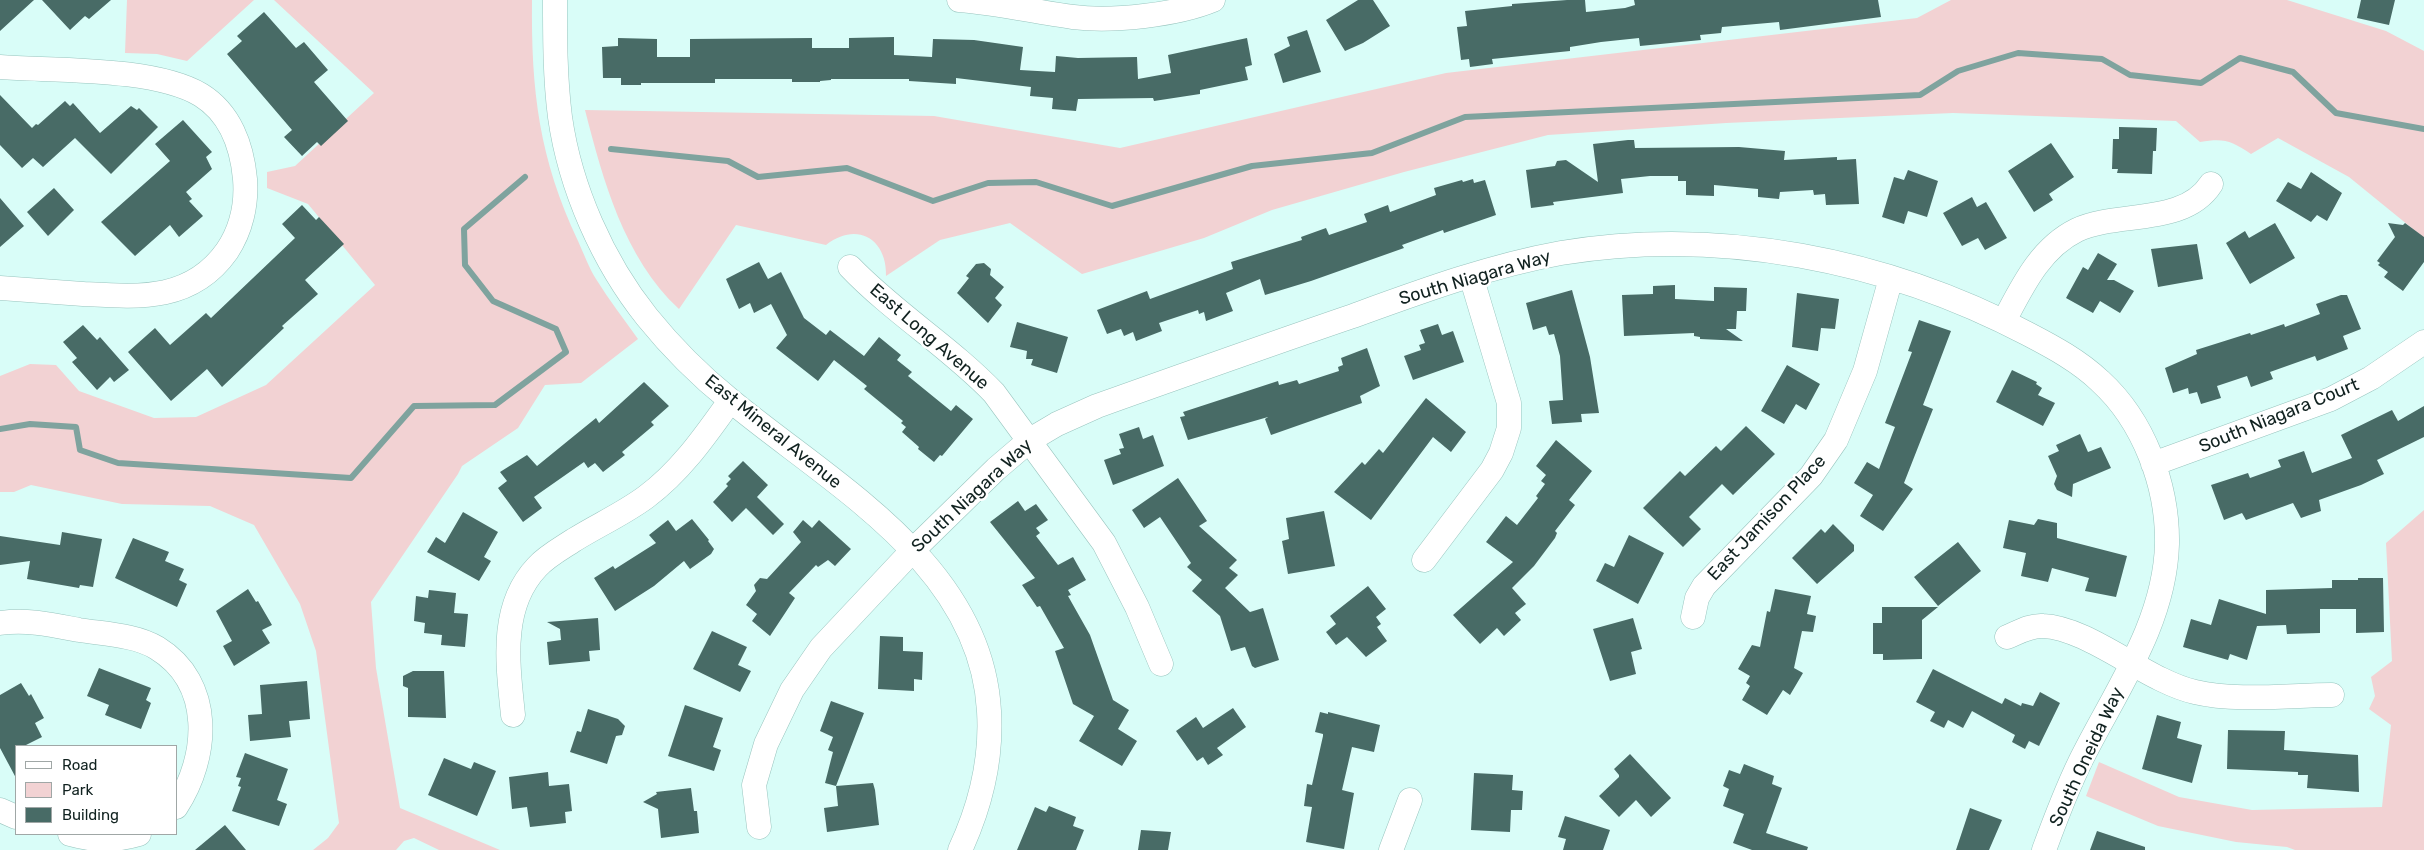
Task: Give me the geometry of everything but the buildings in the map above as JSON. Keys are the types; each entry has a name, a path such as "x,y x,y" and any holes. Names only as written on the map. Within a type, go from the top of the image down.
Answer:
{"street":[{"name":"East Mineral Avenue","path":"556,0 555,50 560,118 566,149 581,198 594,230 612,263 645,314 682,357 730,401 854,498 912,551 938,579 968,625 978,650 989,700 990,727 984,780 970,829 960,850"},
{"path":"959,0 990,2 1075,18 1116,18 1198,6 1213,0"},
{"path":"0,68 134,75 162,80 201,95 226,118 239,147 245,182 242,216 232,243 211,269 182,288 165,293 130,296 0,288"},
{"path":"2004,321 2026,279 2037,264 2062,240 2091,225 2176,211 2207,191 2211,184"},
{"name":"South Niagara Way","path":"759,828 754,797 758,768 779,713 804,668 836,629 912,551 996,469 1030,440 1057,424 1097,406 1423,290 1523,261 1590,249 1656,244 1716,244 1824,260 1891,278 2004,321 2054,348 2100,381 2128,413 2141,435 2153,464 2165,509 2167,537 2162,586 2150,623 2132,664"},
{"name":"East Long Avenue","path":"850,267 867,284 976,374 994,393 1104,542 1137,607 1162,664"},
{"path":"1424,560 1492,470 1502,453 1509,428 1509,403 1471,276"},
{"name":"East Jamison Place","path":"1693,617 1697,598 1704,586 1811,476 1836,440 1865,372 1891,278"},
{"name":"South Niagara Court","path":"2153,464 2331,399 2371,378 2424,342"},
{"path":"513,715 508,637 511,617 527,580 548,557 628,510 662,485 693,452 730,401"},
{"path":"0,623 34,622 131,638 156,647 172,660 182,671 191,686 198,703 201,724 200,747 195,769 186,792 178,804"},
{"path":"2007,637 2026,628 2041,626 2057,627 2097,645 2176,686 2216,696 2332,695"},
{"name":"South Oneida Way","path":"2044,850 2061,803 2079,764 2132,664"},
{"path":"1391,850 1410,800"},
{"path":"0,810 15,816"},
{"path":"75,835 103,841 136,835"}],"green space":[{"path":"127,0 254,0 187,61 157,54 125,53"},
{"path":"274,0 532,0 533,64 536,94 540,124 554,181 591,270 638,339 581,383 545,385 518,428 462,466 371,602 376,668 400,808 500,850 439,850 414,838 404,841 396,850 313,850 328,838 339,823 316,651 300,604 254,525 210,506 122,504 31,485 14,492 0,492 0,376 30,364 56,365 79,391 154,418 196,417 266,385 375,285 308,204 267,188 267,172 295,166 374,93"},
{"path":"1951,0 2287,0 2386,31 2424,51 2424,238 2349,177 2278,138 2251,154 2227,142 2216,140 2200,142 2176,121 1953,113 1726,123 1548,135 1404,172 1272,210 1204,238 1082,274 1010,223 940,240 886,276 885,263 881,252 876,244 868,238 859,235 849,235 838,238 826,245 736,225 679,309 660,289 644,266 618,217 608,190 585,110 934,116 1120,148 1446,73 1917,18"},
{"path":"2424,510 2424,850 2295,850 2287,847 2236,842 2158,826 2086,796 2099,762 2179,797 2252,810 2382,807 2391,725 2369,709 2375,696 2371,677 2392,661 2386,543"}],"waterway":[{"path":"611,149 728,161 758,177 847,168 933,201 988,183 1036,182 1112,206 1252,166 1372,153 1465,117 1920,95 1958,71 2018,53 2102,59 2130,75 2201,83 2240,58 2293,72 2336,113 2424,129"},
{"path":"0,429 30,424 76,427 80,450 118,463 351,478 414,406 495,405 566,352 556,329 493,301 465,265 464,229 525,177"}]}
